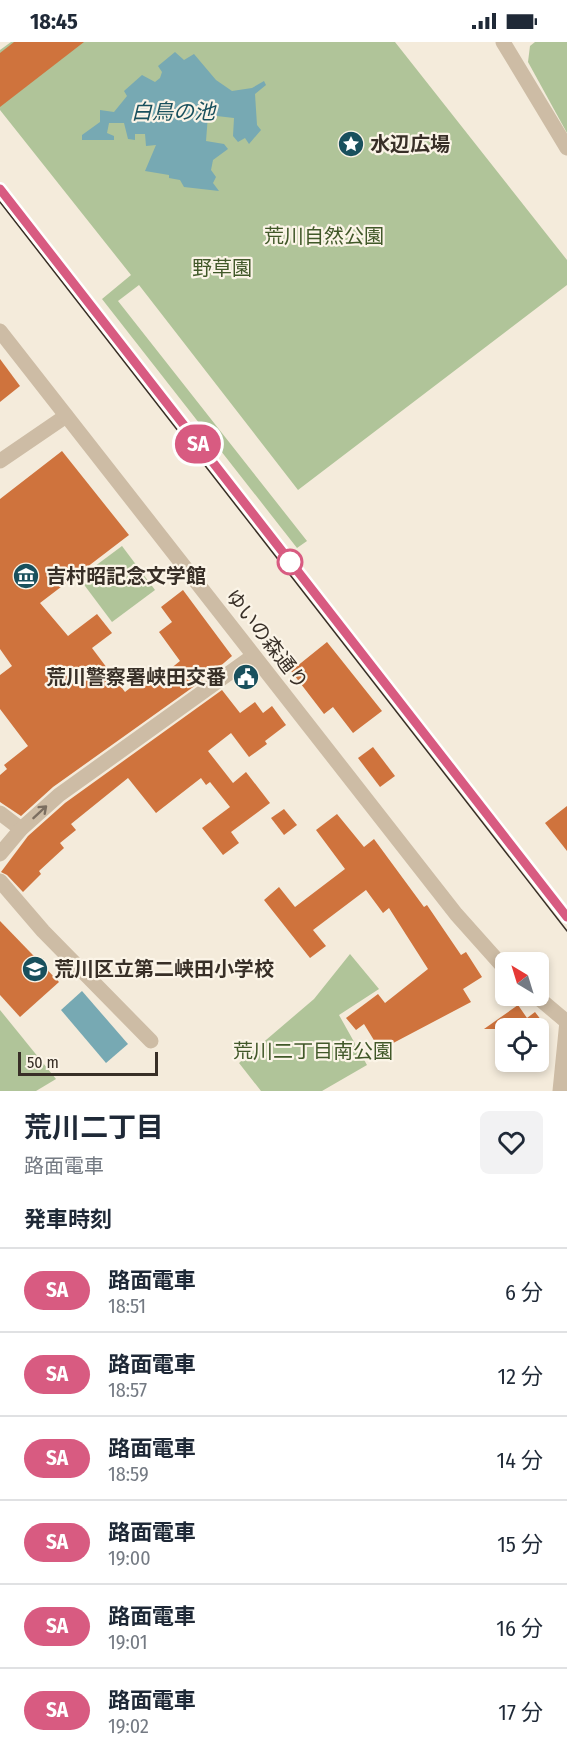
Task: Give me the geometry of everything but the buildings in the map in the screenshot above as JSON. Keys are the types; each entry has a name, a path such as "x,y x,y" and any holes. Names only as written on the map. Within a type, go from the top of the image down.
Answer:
{"street":[{"path":"508,44 567,148"},
{"name":"ゆいの森通り","path":"0,331 463,922 495,958"},
{"path":"0,461 66,416"},
{"path":"0,854 21,829 59,795 254,656"},
{"path":"0,813 21,829"},
{"path":"0,881 43,931 151,1041"},
{"path":"548,1006 567,1022 560,1091"}],"green space":[{"name":"荒川自然公園","path":"11,42 395,42 567,260 567,285 298,490 139,285 118,301 307,541 297,548 102,299 131,275 0,110 0,50"},
{"path":"535,42 567,42 567,133 528,62 530,46"},
{"path":"122,546 155,590 112,622 79,578"},
{"name":"荒川二丁目南公園","path":"350,954 379,989 339,1015 367,1065 322,1091 261,1091 239,1063 314,999"},
{"path":"0,1010 56,1079 36,1091 0,1091"}],"water":[{"name":"白鳥の池","path":"175,52 184,60 194,54 216,80 232,91 252,88 264,81 266,85 255,94 257,125 261,130 249,144 245,138 238,142 233,136 234,118 208,115 206,141 224,144 228,149 213,160 211,170 216,177 213,183 219,191 184,187 180,180 169,178 169,175 145,171 156,145 146,146 145,134 135,134 135,140 128,139 124,123 109,123 107,133 114,136 114,140 82,140 82,135 100,122 100,110 114,112 127,96 124,91 142,75 155,82 160,78 162,72 158,66"},
{"path":"82,991 128,1044 106,1063 61,1010"}],"tram line":[{"path":"0,189 15,208"},
{"name":"SA","path":"0,189 567,917"},
{"path":"0,202 567,931"}],"place":[{"name":"水辺広場","path":"351,144"},
{"name":"吉村昭記念文学館","path":"26,576"},
{"name":"荒川警察署峡田交番","path":"246,677"},
{"name":"荒川区立第二峡田小学校","path":"35,969"}],"park label":[{"name":"野草園","path":"222,268"}]}
